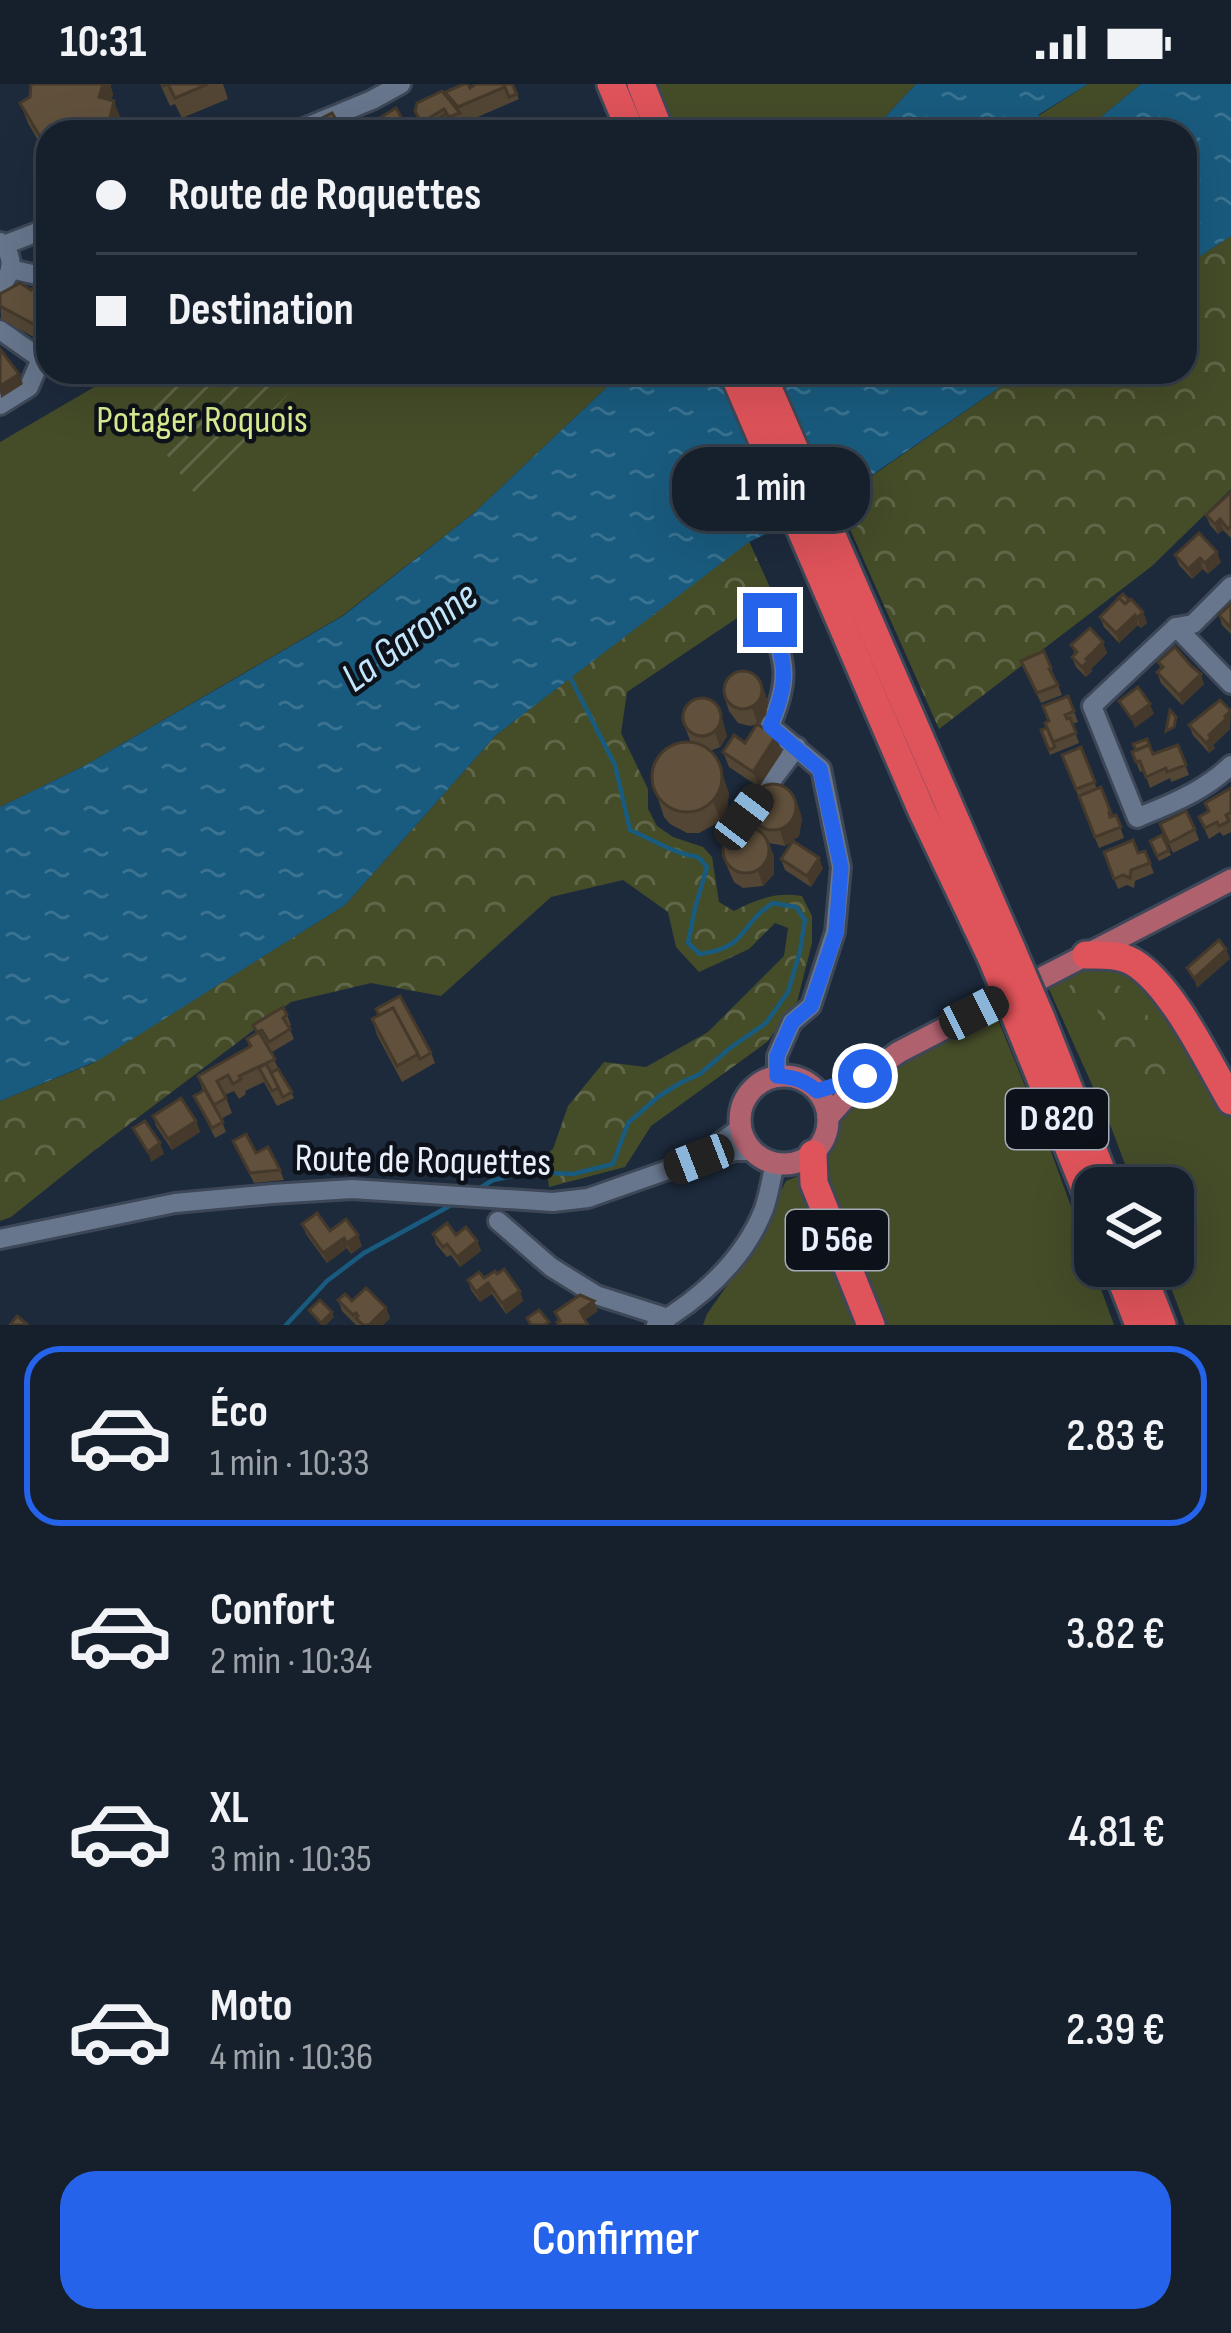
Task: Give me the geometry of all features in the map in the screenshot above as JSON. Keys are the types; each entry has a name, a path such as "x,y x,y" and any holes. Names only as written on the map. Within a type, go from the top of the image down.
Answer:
{"highway":[{"path":"611,84 626,120"},
{"path":"641,84 655,120"},
{"name":"D 820","path":"738,384 920,809 1002,954"},
{"name":"D 820","path":"766,384 947,795 1030,1022 1098,1167"},
{"path":"1086,955 1133,962 1168,995 1231,1101"},
{"name":"D 820","path":"1030,1022 1079,1167"},
{"name":"D 56e","path":"813,1154 814,1183 871,1325"},
{"path":"1126,1287 1142,1323"},
{"path":"1140,1287 1142,1323"}],"main road":[{"path":"828,1117 865,1076 899,1052 1231,880"},
{"path":"777,1076 793,1077 817,1091 828,1117 822,1143 813,1154 775,1164 752,1151 740,1128 740,1113 753,1088 777,1076"},
{"path":"817,1091 865,1076"}],"street":[{"path":"323,120 401,84"},
{"path":"0,287 10,269 10,253 2,243 36,232"},
{"path":"10,269 36,275"},
{"path":"0,330 36,352"},
{"path":"0,405 28,387 36,373"},
{"path":"1231,586 1192,624 1176,627 1093,706 1137,818 1190,796 1231,765"},
{"path":"770,620 785,663 781,700 770,726 820,769 841,867 836,932 811,1006 792,1022 777,1056 777,1076"},
{"path":"1176,627 1231,684"},
{"path":"744,817 797,747"},
{"name":"Route de Roquettes","path":"699,1159 740,1128"},
{"name":"Route de Roquettes","path":"0,1239 175,1203 352,1189 553,1202 588,1198 699,1159 752,1151"},
{"path":"498,1221 551,1267 596,1295 662,1322 733,1263 764,1209 775,1164"}],"green space":[{"path":"647,84 916,84 882,120 603,120"},
{"path":"1088,84 1141,84 1098,120 1042,120 1038,116"},
{"path":"1231,236 1231,489 1152,566 939,729 837,500 1005,384 1197,384 1197,258"},
{"path":"99,384 610,384 474,513 342,616 84,766 0,807 0,442"},
{"name":"Potager Roquois","path":"154,384 297,384 198,498 133,408"},
{"path":"749,541 773,594 627,692 621,733 648,789 648,809 657,826 703,847 712,857 719,902 734,911 767,898 802,896 812,916 812,943 797,1002 767,1042 651,1126 625,1167 549,1187 545,1155 553,1149 568,1106 604,1062 646,1067 708,1032 784,956 788,928 775,923 749,949 699,972 676,947 668,912 623,880 551,897 441,996 371,983 291,1002 0,1221 0,1101 93,1063 345,905 496,735"},
{"path":"1117,966 1160,999 1231,1118 1231,1325 1185,1325 1171,1287 1194,1287 1194,1167 1126,1167 1048,987 1088,967"},
{"path":"1101,976 1131,992 1177,1057 1177,1072 1165,1089 1113,1054 1096,1007 1067,990 1073,981"},
{"path":"994,1010 1074,1215 1074,1287 1100,1287 1114,1325 880,1325 823,1169 849,1106 883,1082 904,1059"},
{"path":"801,1175 863,1325 703,1325 745,1260 786,1181"}],"water":[{"path":"916,84 1088,84 1038,115 1043,120 882,120"},
{"path":"1141,84 1231,84 1231,236 1197,258 1197,120 1098,120"},
{"name":"La Garonne","path":"610,384 1005,384 837,499 749,542 496,735 345,905 99,1060 0,1101 0,807 84,766 343,616 474,513"}],"building":[{"path":"31,84 103,84 99,97 114,101 109,120 36,120 36,130 20,103 30,97"},
{"path":"168,84 208,84 175,98"},
{"path":"464,84 505,87 458,107 445,92"},
{"path":"512,84 517,94 509,97 504,85"},
{"path":"442,91 460,113 449,117 444,109 420,120 417,103"},
{"path":"396,108 403,120 376,120"},
{"path":"20,283 31,290 36,285 36,325 0,306 0,294"},
{"path":"0,349 19,374 0,386"},
{"path":"1231,492 1228,529 1220,519 1215,524 1206,515"},
{"path":"1199,533 1217,552 1188,569 1175,555"},
{"path":"1119,598 1125,604 1131,599 1143,612 1116,633 1100,617"},
{"path":"1231,604 1231,628 1219,615"},
{"path":"1090,628 1103,642 1082,667 1072,657 1077,652 1071,645"},
{"path":"1175,647 1201,674 1179,695 1157,672 1163,667 1158,662"},
{"path":"1044,651 1058,685 1037,693 1021,661"},
{"path":"743,671 757,676 762,690 757,704 743,709 729,704 724,690 729,676"},
{"path":"1138,687 1150,704 1131,718 1119,701"},
{"path":"1068,696 1074,711 1065,715 1076,733 1053,742 1043,706"},
{"path":"702,698 716,703 721,717 716,731 702,736 688,731 683,717 688,703"},
{"path":"1220,700 1231,711 1206,743 1189,725"},
{"path":"1170,710 1176,717 1174,727 1166,731"},
{"path":"757,724 776,736 753,772 723,752 734,735 745,743"},
{"path":"1047,728 1055,747 1049,750 1041,730"},
{"path":"1147,739 1150,747 1136,750 1133,744"},
{"path":"687,742 712,752 722,777 712,802 687,812 662,802 652,777 662,752"},
{"path":"1149,745 1153,754 1178,745 1186,765 1146,777 1132,752"},
{"path":"1081,747 1095,782 1076,789 1062,755"},
{"path":"773,784 789,791 796,807 789,823 773,830 757,823 750,807 757,791"},
{"path":"1101,787 1110,817 1116,815 1121,827 1095,837 1079,796"},
{"path":"1231,788 1229,821 1205,828 1199,817 1209,811 1205,803"},
{"path":"1186,811 1195,829 1169,843 1160,824"},
{"path":"746,827 762,834 769,850 762,866 746,873 730,866 723,850 730,834"},
{"path":"1162,835 1169,850 1157,856 1150,841"},
{"path":"1133,840 1138,853 1145,851 1150,863 1131,870 1130,878 1114,879 1104,852"},
{"path":"793,841 819,858 807,876 781,859"},
{"path":"1219,940 1226,949 1194,978 1187,968"},
{"path":"400,996 431,1053 420,1059 393,1008 379,1015 376,1009"},
{"path":"283,1007 290,1029 269,1042 253,1025"},
{"path":"393,1008 418,1054 397,1066 372,1019"},
{"path":"259,1032 275,1059 239,1076 233,1084 228,1075 217,1081 226,1098 214,1105 198,1076 251,1046 247,1039"},
{"path":"266,1064 280,1087 272,1091 259,1068"},
{"path":"278,1069 292,1092 283,1097 271,1073"},
{"path":"205,1090 223,1122 212,1128 194,1096"},
{"path":"181,1098 196,1121 168,1139 153,1116"},
{"path":"145,1121 160,1143 148,1152 133,1128"},
{"path":"246,1134 256,1153 268,1147 280,1170 250,1173 233,1141"},
{"path":"317,1213 330,1231 346,1219 358,1235 347,1243 344,1238 323,1253 302,1224"},
{"path":"447,1223 456,1235 466,1227 477,1241 457,1257 433,1234"},
{"path":"504,1269 520,1291 502,1303 488,1283 476,1292 468,1280 479,1272 484,1278"},
{"path":"366,1288 386,1308 363,1325 338,1300 345,1294 352,1301"},
{"path":"580,1295 594,1301 580,1311 588,1325 559,1325 555,1312"},
{"path":"320,1300 332,1312 321,1323 309,1310"},
{"path":"539,1310 549,1322 531,1325 527,1318"}],"waterway":[{"path":"475,1191 493,1180 530,1172 573,1174 613,1164 628,1123 766,1023 788,992 800,951 805,920 796,907 773,903 728,946 700,954 688,943 707,867 698,857 630,830 615,765 568,673"},
{"path":"286,1325 327,1281 364,1253 455,1203"}],"route":[{"path":"770,620 785,663 781,700 770,726 820,769 841,867 836,932 811,1006 792,1022 777,1056 777,1076 793,1077 817,1091 865,1076"}]}
